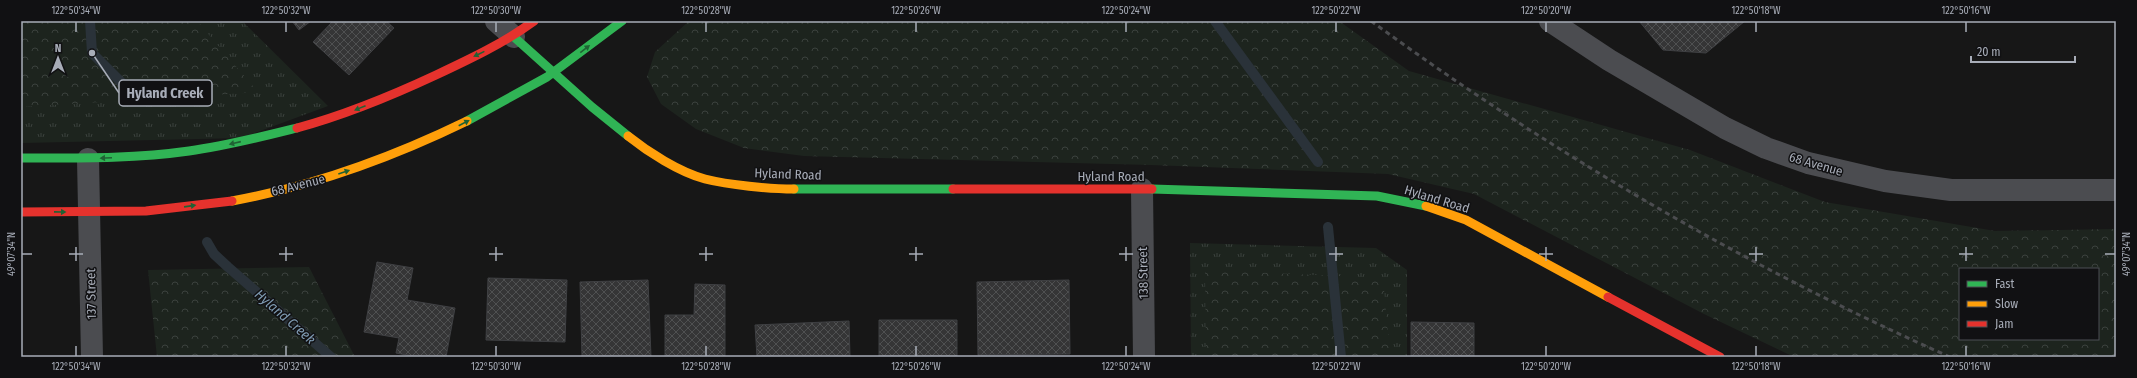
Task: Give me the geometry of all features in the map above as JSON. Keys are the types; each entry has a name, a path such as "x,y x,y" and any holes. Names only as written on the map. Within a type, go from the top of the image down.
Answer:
{"street":[{"path":"496,21 514,37"},
{"path":"21,158 88,159 152,155 230,144 332,118 416,85 514,37 534,21"},
{"path":"554,73 622,21"},
{"name":"68 Avenue","path":"1550,21 1609,60 1725,128 1766,148 1808,163 1884,181 1951,190 2116,190"},
{"name":"Hyland Road","path":"514,37 639,145 669,163 705,179 774,189 1142,189 1377,196 1424,205 1466,220 1720,357"},
{"name":"68 Avenue","path":"21,212 89,213 164,210 267,193 340,174 457,126 554,73"},
{"name":"137 Street","path":"88,159 92,357"},
{"name":"138 Street","path":"1142,189 1144,357"}],"green space":[{"path":"21,21 242,21 328,106 241,138 21,143"},
{"path":"21,21 197,21 258,92 21,107"},
{"path":"689,21 1339,21 1409,71 1690,150 1825,202 1995,231 2116,229 2116,357 1794,357 1704,314 1474,194 1388,174 1151,165 804,156 744,148 696,129 661,104 647,77 655,52"},
{"path":"1190,243 1376,248 1407,270 1407,357 1191,357"},
{"path":"309,267 355,357 157,357 148,270"},
{"path":"1205,270 1383,278 1390,357 1206,357"}],"building":[{"path":"292,21 311,21 299,30"},
{"path":"333,21 386,21 394,28 349,75 313,42"},
{"path":"1639,21 1745,21 1706,53 1663,50"},
{"path":"377,262 413,268 407,300 455,308 446,357 417,357 396,353 399,338 364,332"},
{"path":"488,278 567,280 565,342 486,340"},
{"path":"648,280 651,357 582,357 580,282"},
{"path":"1069,280 1070,354 978,355 977,282"},
{"path":"695,284 725,285 725,357 665,357 665,315 694,315"},
{"path":"879,320 957,320 957,357 879,357"},
{"path":"849,321 850,357 757,357 755,325"},
{"path":"1411,322 1474,323 1474,357 1411,357"}],"waterway":[{"name":"Hyland Creek","path":"90,21 92,53 134,95"},
{"path":"1215,21 1318,162"},
{"path":"1328,227 1341,357"},
{"name":"Hyland Creek","path":"207,242 214,254 228,267 331,357"}],"railway":[{"path":"1371,21 1439,70 1509,116 1580,161 1724,246 1798,285 1950,357"}],"traffic: fast":[{"path":"467,121 547,77 622,21"},
{"path":"514,37 592,107 628,136"},
{"path":"21,158 105,158 168,154 230,144 297,128"},
{"path":"794,189 953,189"},
{"path":"1152,189 1377,196 1426,206"}],"traffic: slow":[{"path":"232,201 263,195 323,179 411,147 467,121"},
{"path":"628,136 664,161 695,176 726,183 794,189"},
{"path":"1426,206 1466,220 1608,297"}],"traffic: jam":[{"path":"297,128 350,111 419,83 486,50 534,21"},
{"path":"953,189 1152,189"},
{"path":"21,212 146,211 232,201"},
{"path":"1608,297 1720,357"}],"place":[{"name":"Hyland Creek","path":"92,53"}]}
